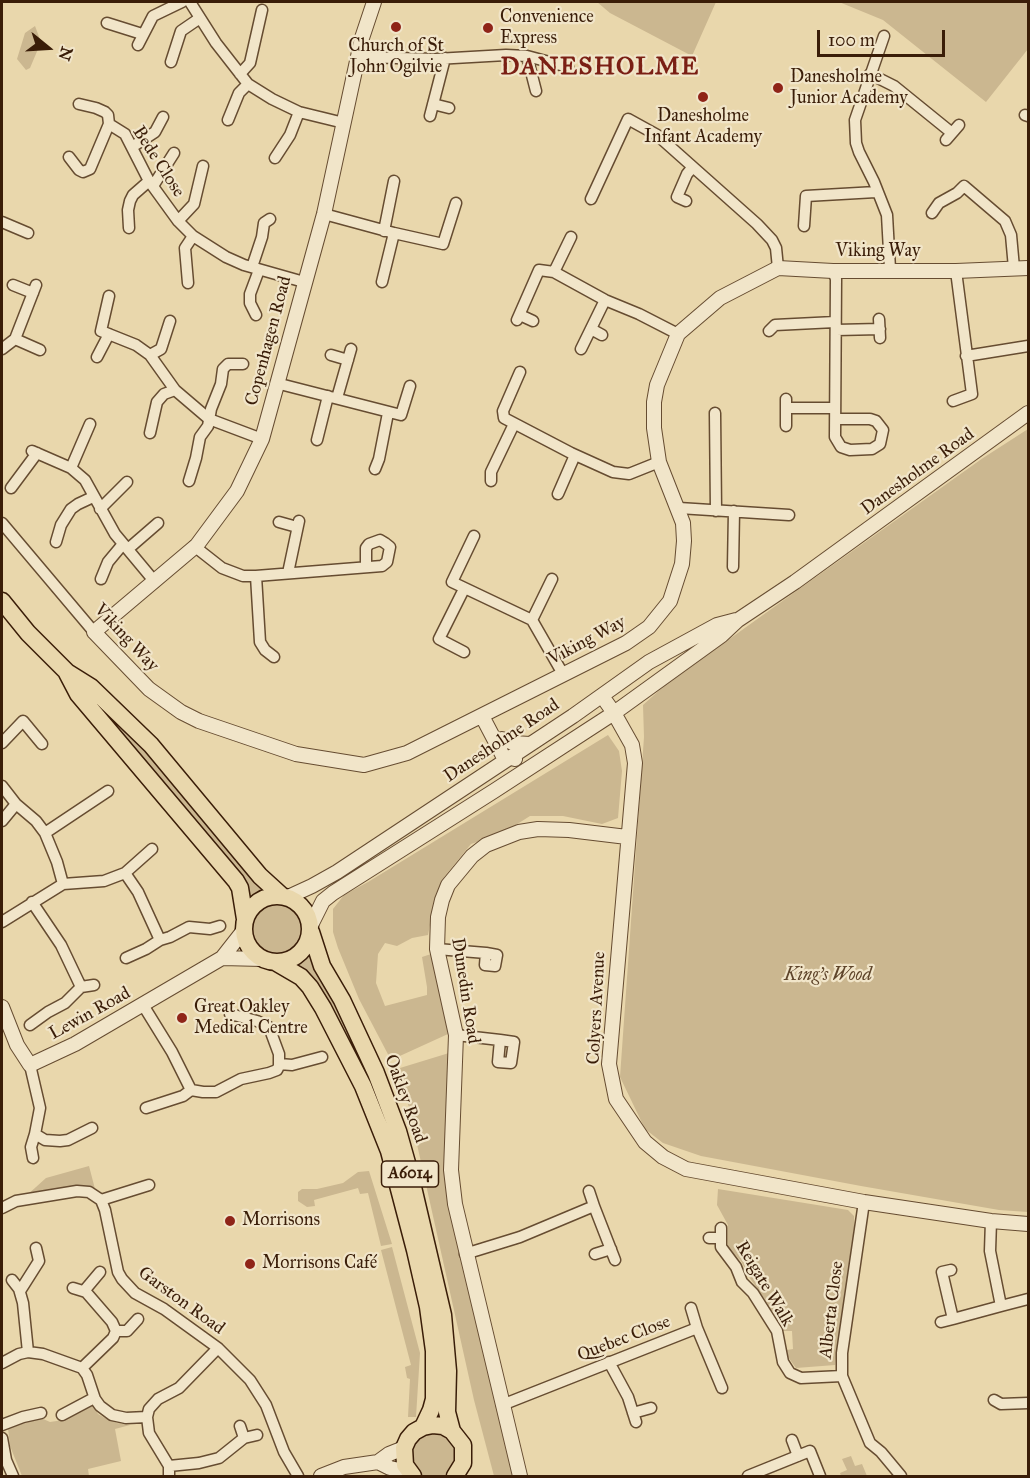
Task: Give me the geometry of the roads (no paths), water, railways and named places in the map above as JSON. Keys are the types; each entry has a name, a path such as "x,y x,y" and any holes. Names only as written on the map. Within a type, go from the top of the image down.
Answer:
{"main road":[{"path":"2,601 28,633 67,672 91,687 151,745 260,876 303,908 311,929 309,942 303,950 287,962 270,961 249,947 240,888 236,881 78,694 67,672"},
{"path":"245,924 256,903 264,898 285,896"},
{"name":"Oakley Road","path":"311,929 322,966 342,1000 376,1073 398,1131 409,1170 443,1315 448,1371 447,1412 452,1431 463,1445 461,1472"},
{"name":"Oakley Road","path":"270,961 301,977 310,987 363,1086 389,1151 428,1307 434,1351 434,1399 423,1427"},
{"path":"411,1474 405,1465 404,1448 408,1439 423,1427 433,1425 443,1426 452,1431"}],"street":[{"path":"107,23 140,40 153,16 182,2"},
{"path":"190,2 248,84 299,112 344,123"},
{"name":"Copenhagen Road","path":"94,632 155,582 194,546 237,491 262,439 324,214 362,38 374,2"},
{"path":"240,74 250,63 262,10"},
{"path":"171,62 181,31 200,18"},
{"path":"884,36 855,120 856,143 887,215 890,269"},
{"path":"359,57 527,56 568,67"},
{"path":"527,56 536,91"},
{"path":"430,116 445,58"},
{"path":"870,74 894,86 952,133"},
{"path":"228,120 239,93 248,84"},
{"name":"Bede Close","path":"79,104 96,108 108,115 109,124 124,134 151,183 178,221 193,236 226,257 256,269 304,282"},
{"path":"433,104 449,108"},
{"path":"275,158 290,135 299,112"},
{"path":"132,147 155,132 163,117"},
{"path":"597,195 628,120 657,135 757,224 772,240 776,248 778,268"},
{"path":"69,157 79,170 83,172 90,169 109,124"},
{"path":"129,228 128,210 133,195 151,183 174,153"},
{"path":"178,221 194,204 203,166"},
{"path":"679,202 687,174 692,168"},
{"path":"382,282 390,272 389,232 394,181"},
{"path":"932,213 939,203 957,193 964,186 1005,221 1022,268"},
{"path":"804,225 806,191 876,192"},
{"path":"324,214 443,244 458,211"},
{"path":"256,315 250,303 250,294 264,223 270,219"},
{"path":"2,222 28,233"},
{"path":"188,283 185,248 193,236"},
{"path":"554,272 571,237"},
{"name":"Viking Way","path":"2,523 94,632 149,689 181,712 199,721 296,754 364,765 407,753 626,643 639,635 657,618 670,601 682,564 683,523 659,462 654,428 654,402 663,369 678,334 720,298 778,268 956,271 1022,268"},
{"path":"533,321 519,318 539,270 554,272 605,300 678,334"},
{"path":"786,426 786,403 835,414 876,421 883,430 882,440 872,449 850,450 841,447 835,437 835,414 835,326 836,279 833,270"},
{"path":"953,401 977,394 966,356 956,271"},
{"path":"2,349 15,339 35,289 13,285"},
{"path":"97,357 105,333 109,296"},
{"path":"581,349 605,300"},
{"path":"150,355 160,350 170,321"},
{"path":"769,332 775,325 880,328"},
{"path":"591,329 602,335"},
{"path":"105,333 136,345 150,355 175,390 209,419 262,439"},
{"path":"15,339 40,350"},
{"path":"966,356 1029,346"},
{"path":"317,440 349,355 331,355"},
{"path":"189,481 200,438 208,426 221,384 223,369 228,364 243,364"},
{"path":"520,372 503,411 504,418 613,472 628,474 659,462"},
{"path":"276,383 406,417 410,386"},
{"path":"150,433 157,402 164,394 175,390"},
{"path":"381,463 388,413"},
{"path":"715,413 716,511"},
{"name":"Danesholme Road","path":"311,929 323,902 333,893 614,712 722,635 738,620 795,582 1029,413"},
{"path":"71,468 90,424"},
{"path":"491,481 491,472 514,424"},
{"path":"11,488 39,452 71,468 85,480 100,509 155,582"},
{"path":"558,494 575,455"},
{"path":"100,509 127,482"},
{"path":"56,542 61,525 71,509 93,497"},
{"path":"679,508 789,515"},
{"path":"733,567 734,511"},
{"path":"279,522 298,524 288,573"},
{"path":"101,579 108,562 159,523"},
{"path":"474,542 452,582 532,620 563,674"},
{"path":"194,546 222,568 243,576 366,567"},
{"path":"256,576 260,642 265,650 274,657"},
{"path":"532,620 552,579"},
{"path":"464,589 439,639 464,652"},
{"name":"Danesholme Road","path":"285,896 312,886 337,872 602,696 649,662 717,625 738,620"},
{"name":"Colyers Avenue","path":"602,696 614,712 632,745 635,763 609,1064 616,1099 645,1142 663,1157 686,1169 864,1202 991,1221 1029,1224"},
{"path":"486,773 500,716 509,702"},
{"path":"485,714 503,756 537,763"},
{"path":"2,744 23,721 42,744"},
{"path":"457,728 477,729 513,743 530,744"},
{"path":"508,782 509,758"},
{"path":"2,786 16,804 36,821 45,833 63,884"},
{"path":"45,833 108,790"},
{"path":"2,821 5,814 16,804"},
{"name":"Dunedin Road","path":"520,1476 465,1254 455,1204 451,1170 456,1035 437,949 438,918 448,885 472,856 486,845 519,832 538,829 627,837"},
{"path":"2,922 63,884 104,881 125,873 152,849"},
{"path":"125,873 138,892 160,940"},
{"path":"32,902 61,945 81,987"},
{"name":"Lewin Road","path":"30,1065 75,1044 222,958 245,924"},
{"path":"126,958 189,927 210,929 220,926"},
{"path":"437,949 486,953"},
{"path":"222,958 270,961"},
{"path":"30,1025 65,1003 81,987 94,985"},
{"path":"143,1005 172,1052 191,1090"},
{"path":"2,1007 17,1045 30,1065 40,1108 31,1146 33,1158"},
{"path":"146,1108 183,1096 191,1090 216,1092 245,1077 259,1076 277,1070 279,1054 272,1030 257,1022 230,1014"},
{"path":"456,1035 500,1040"},
{"path":"279,1064 292,1065 322,1057"},
{"path":"35,1134 45,1140 60,1141 68,1140 92,1128"},
{"path":"2,1208 16,1201 77,1191 89,1192 101,1200 149,1185"},
{"path":"589,1191 615,1260"},
{"name":"Garston Road","path":"101,1200 118,1272 122,1279 135,1293 164,1309 218,1348 258,1391 270,1413 284,1452 298,1476"},
{"name":"Alberta Close","path":"864,1202 842,1353 842,1376 870,1443 881,1452 901,1476"},
{"path":"465,1254 520,1237 594,1206"},
{"path":"991,1221 990,1251 1001,1306"},
{"name":"Reigate Walk","path":"709,1238 721,1233 721,1247 736,1267 742,1282 753,1293 777,1331 783,1362 790,1373 801,1378 842,1376"},
{"path":"20,1291 39,1262 36,1248"},
{"path":"595,1254 611,1249"},
{"path":"951,1270 942,1272 953,1319"},
{"path":"82,1368 113,1338 116,1331 112,1322 79,1290 100,1272"},
{"path":"12,1280 20,1291 23,1303 28,1352"},
{"path":"940,1322 1029,1299"},
{"path":"691,1308 698,1328"},
{"path":"116,1331 127,1331 138,1319"},
{"name":"Quebec Close","path":"502,1406 698,1328 722,1388"},
{"path":"218,1348 179,1388 158,1399 149,1409 147,1417 149,1432 169,1471 219,1458 244,1438 257,1435"},
{"path":"2,1363 28,1352 43,1354 82,1368 87,1375 94,1398 100,1406 112,1415 126,1418 147,1417"},
{"path":"609,1362 628,1396 635,1417 651,1408"},
{"path":"62,1415 94,1398"},
{"path":"994,1400 1001,1404 1029,1403"},
{"path":"2,1425 41,1413"},
{"path":"240,1426 244,1438"},
{"path":"2,1438 6,1460 13,1476"},
{"path":"792,1440 798,1456"},
{"path":"321,1476 344,1467 378,1462 389,1454 404,1448"},
{"path":"747,1476 810,1451 820,1476"},
{"path":"378,1462 411,1474"}],"place":[{"name":"Church of St John Ogilvie","path":"396,27"},
{"name":"Convenience Express","path":"488,28"},
{"name":"Danesholme Junior Academy","path":"778,88"},
{"name":"Danesholme Infant Academy","path":"703,97"},
{"name":"Great Oakley Medical Centre","path":"182,1018"},
{"name":"Morrisons","path":"230,1221"},
{"name":"Morrisons Café","path":"250,1264"}],"district":[{"name":"DANESHOLME","path":"600,68"}],"park label":[{"name":"King's Wood","path":"828,976"}]}
